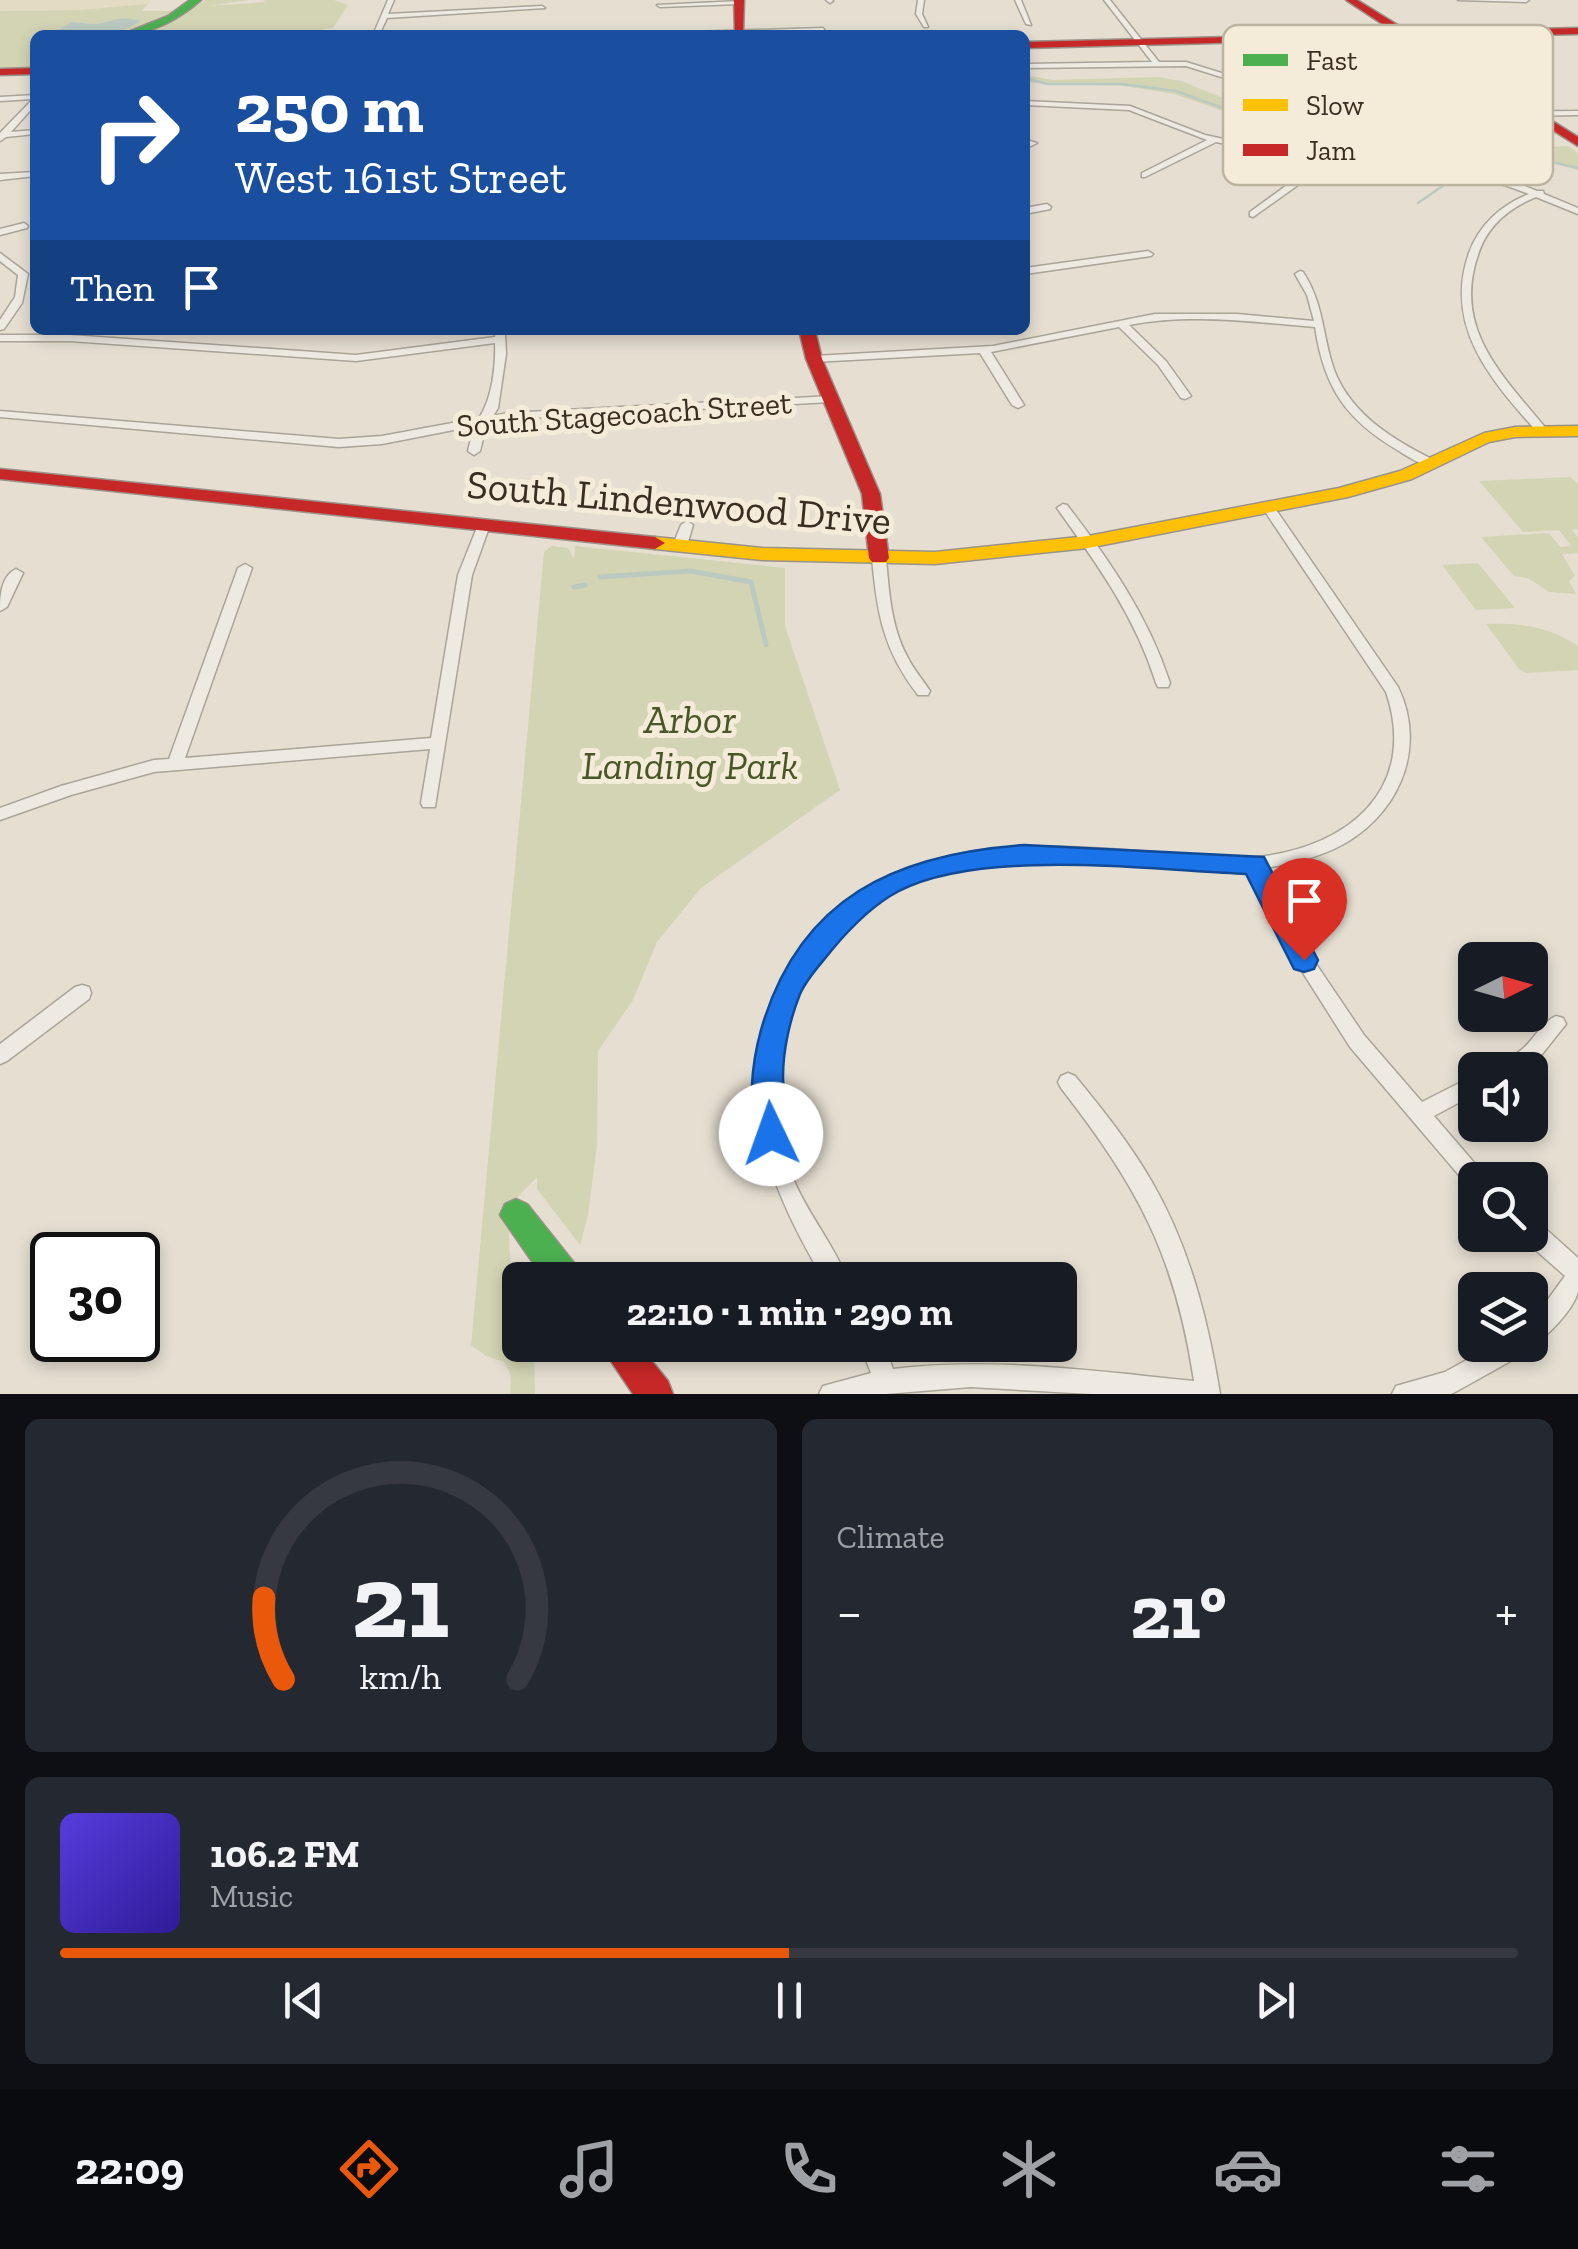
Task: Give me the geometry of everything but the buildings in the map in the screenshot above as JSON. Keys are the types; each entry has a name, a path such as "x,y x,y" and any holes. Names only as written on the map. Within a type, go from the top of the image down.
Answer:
{"street":[{"path":"139,30 171,18 196,0"},
{"path":"379,30 391,0"},
{"path":"920,0 920,17 926,26"},
{"path":"1018,0 1026,11 1027,30"},
{"path":"1107,0 1156,63"},
{"path":"1351,0 1394,25"},
{"path":"1362,0 1397,25"},
{"path":"1461,0 1526,0"},
{"path":"660,4 739,1 740,30"},
{"path":"386,16 542,8"},
{"path":"1030,35 1141,42 1223,40"},
{"path":"1030,66 1156,63 1203,68 1223,75"},
{"path":"0,72 30,71"},
{"path":"0,98 30,99"},
{"path":"1030,103 1130,108 1223,142"},
{"path":"1,136 30,104"},
{"path":"1553,114 1578,113"},
{"path":"1553,126 1578,142"},
{"path":"1,136 30,133"},
{"path":"1145,175 1214,140"},
{"path":"0,177 30,174"},
{"path":"1254,214 1293,185"},
{"path":"1516,185 1578,210"},
{"path":"1540,193 1508,205 1492,221 1465,272 1463,308 1490,365 1511,397 1542,431"},
{"path":"1030,210 1046,207"},
{"path":"0,232 24,226"},
{"path":"1030,270 1148,254"},
{"path":"0,256 29,281 23,297 0,326"},
{"path":"1300,274 1314,294 1326,364 1355,411 1399,448 1430,463"},
{"path":"814,358 984,350 1120,322 1193,315 1322,325"},
{"path":"1120,322 1162,363 1185,396"},
{"path":"109,340 115,335"},
{"path":"0,338 109,340 356,358 500,335 492,408 479,427 474,451"},
{"path":"808,335 830,399 871,494 890,641 898,659 923,691"},
{"path":"984,350 1018,405"},
{"name":"South Stagecoach Street","path":"0,414 338,443 382,440 484,420 830,399"},
{"name":"South Lindenwood Drive","path":"0,474 484,524 684,535 762,554 880,558 993,554 1088,542 1371,486 1484,438 1578,431"},
{"path":"827,1262 792,1198 776,1159 769,1120 768,1075 785,996 820,940 842,917 887,885 968,859 1024,855 1254,864 1329,844 1376,811 1391,789 1404,749 1400,708 1268,507"},
{"path":"1062,508 1144,624 1163,683"},
{"path":"428,803 465,575 484,524"},
{"path":"175,764 245,568"},
{"path":"0,607 16,572"},
{"path":"0,814 111,776 175,764 439,743"},
{"path":"1254,864 1304,960 1357,1041 1460,1162"},
{"path":"0,1055 82,994"},
{"path":"1532,1052 1556,1024"},
{"path":"830,1394 885,1380 1002,1375 1208,1394 1201,1338 1170,1236 1118,1143 1068,1082"},
{"path":"1418,1114 1458,1093"},
{"path":"516,1216 552,1262"},
{"path":"1548,1247 1578,1275 1548,1317"},
{"path":"629,1362 654,1394"},
{"path":"878,1362 885,1380"},
{"path":"1404,1394 1449,1383 1487,1362"}],"shaded area":[{"path":"0,0 152,0 148,4 79,10 0,11"},
{"path":"122,18 141,20 121,30 59,30 71,22 96,24"}],"green space":[{"path":"205,0 249,0 208,6 266,2 263,0 334,0 348,5 333,28 320,30 150,30 182,17"},
{"path":"148,4 141,11 173,11 126,30 116,30 121,28 112,20 96,24 71,22 59,30 30,30 30,69 0,70 0,11"},
{"path":"1030,75 1053,80 1158,77 1181,81 1223,98 1223,111 1174,94 1124,86 1033,83"},
{"path":"1568,146 1578,153 1578,170 1553,163 1553,147"},
{"path":"1570,477 1578,484 1578,529 1572,530 1578,537 1578,553 1562,554 1575,576 1569,581 1576,594 1549,592 1528,578 1514,576 1481,537 1549,533 1560,547 1571,546 1559,530 1523,532 1479,481"},
{"name":"Arbor Landing Park","path":"551,546 568,548 574,559 575,546 785,568 785,626 840,790 701,888 657,942 633,1000 598,1051 597,1145 580,1245 537,1189 537,1177 515,1201 509,1229 511,1262 502,1262 502,1361 471,1345 544,552"},
{"path":"1478,563 1515,608 1476,610 1442,565"},
{"path":"1486,624 1534,627 1567,639 1578,646 1578,670 1526,673"},
{"name":"Arbor Landing Park","path":"504,1362 534,1362 535,1394 510,1394 511,1375"}],"waterway":[{"path":"1030,79 1047,84 1122,84 1176,91 1223,108"},
{"path":"1553,162 1578,168"},
{"path":"1418,203 1444,185"},
{"path":"600,577 690,571 751,582 766,645"},
{"path":"574,587 585,585"}],"traffic: fast":[{"path":"139,30 171,18 196,0"},
{"path":"516,1215 552,1262"}],"traffic: slow":[{"path":"655,543 762,554 935,558 1088,542 1341,493 1406,475 1484,438 1515,432 1578,431"}],"traffic: jam":[{"path":"739,0 740,30"},
{"path":"1351,0 1391,25"},
{"path":"1553,32 1578,31"},
{"path":"1030,45 1223,40"},
{"path":"0,72 30,71"},
{"path":"1553,126 1578,142"},
{"path":"808,335 814,359 871,494 879,558"},
{"path":"0,474 655,543"},
{"path":"630,1362 655,1394"}],"route":[{"path":"771,1134 768,1075 772,1045 785,996 796,973 820,940 865,899 887,885 940,865 1024,855 1254,864 1304,960"}]}
